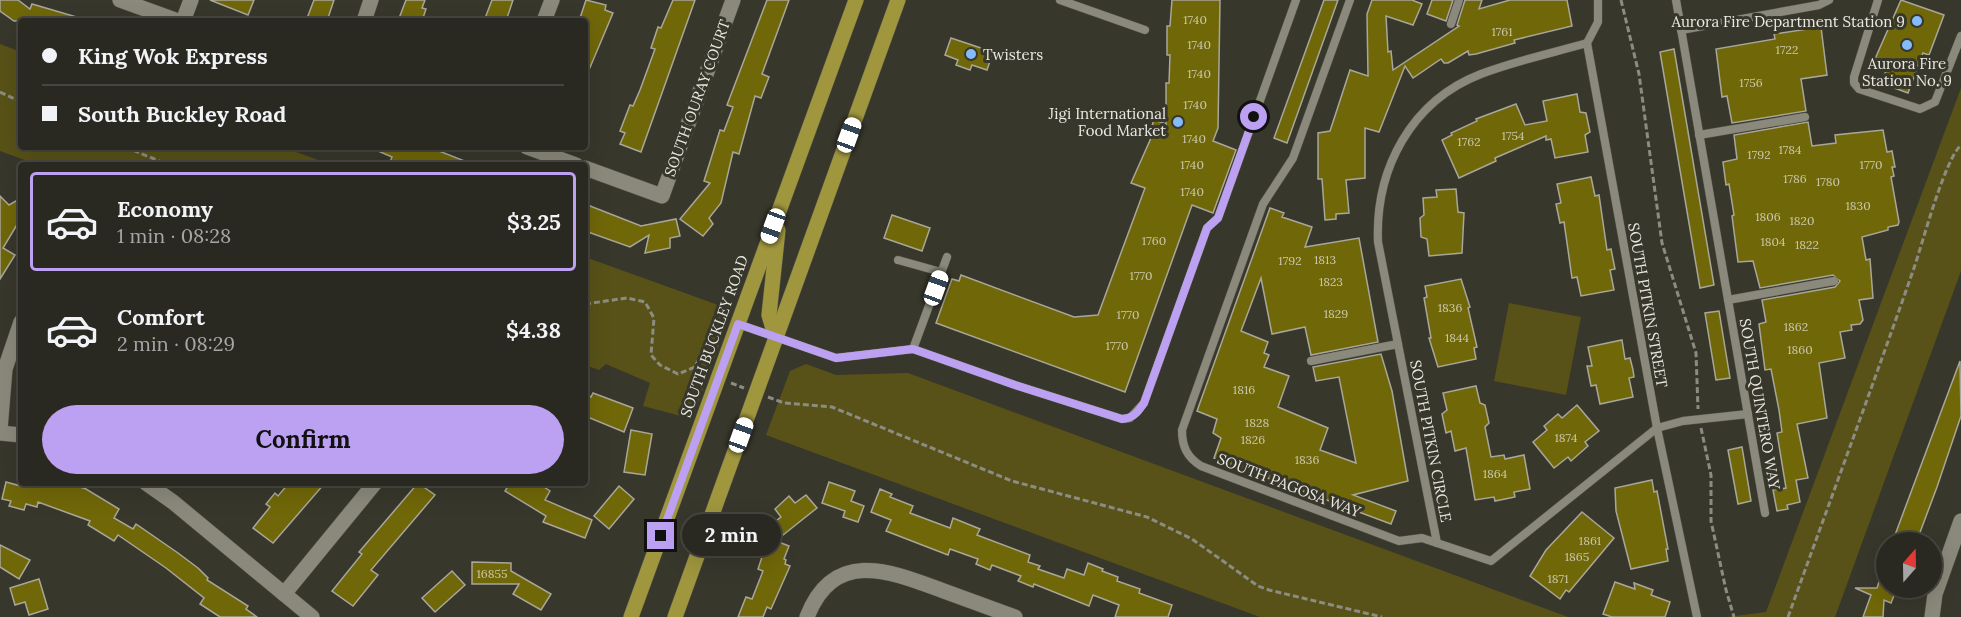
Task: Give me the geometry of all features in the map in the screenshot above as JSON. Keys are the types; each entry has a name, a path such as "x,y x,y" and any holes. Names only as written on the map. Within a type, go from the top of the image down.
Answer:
{"main road":[{"name":"SOUTH BUCKLEY ROAD","path":"631,617 731,325 781,206 855,0"},
{"path":"675,617 898,0"},
{"path":"776,339 769,315 781,206"}],"street":[{"path":"120,0 170,18"},
{"path":"184,18 191,0"},
{"path":"365,18 371,0"},
{"path":"545,18 552,0"},
{"name":"SOUTH OURAY COURT","path":"588,169 662,196 733,0"},
{"path":"535,150 568,162"},
{"path":"18,331 5,369 0,431 18,434"},
{"path":"151,486 312,617"},
{"path":"284,594 373,486"},
{"path":"1932,617 1935,594 1961,521"},
{"path":"807,617 821,592 846,574 861,570 885,570 1016,617"}],"lane":[{"path":"1060,0 1145,30"},
{"path":"731,325 836,358 913,349 1015,385 1122,419 1130,418 1144,403 1207,228 1218,218 1296,0"},
{"name":"SOUTH PAGOSA WAY","path":"1350,0 1293,158 1263,204 1182,430 1182,441 1192,460 1201,466 1399,541 1422,538 1491,561 1657,428 1748,414"},
{"path":"1451,24 1459,0"},
{"path":"1587,43 1598,22 1598,0"},
{"name":"SOUTH QUINTERO WAY","path":"1676,0 1765,513"},
{"path":"1681,30 1819,5 1829,0"},
{"path":"1878,0 1854,77 1854,82 1859,89 1920,109 1927,107 1935,102 1961,36"},
{"name":"SOUTH PITKIN CIRCLE","path":"1437,543 1378,242 1377,221 1385,174 1395,150 1425,110 1462,82 1587,43"},
{"name":"SOUTH PITKIN STREET","path":"1587,43 1657,428 1697,617"},
{"path":"1699,135 1805,117"},
{"path":"913,349 947,257"},
{"path":"898,260 941,272"},
{"name":"SOUTH QUINTERO WAY","path":"1728,300 1834,281"},
{"name":"SOUTH PITKIN CIRCLE","path":"1311,361 1398,344"}],"path":[{"path":"1621,0 1640,74 1662,243 1696,353 1699,420 1711,475 1711,522 1725,590 1734,617"},
{"path":"0,92 18,101"},
{"path":"1788,617 1891,334 1944,176 1956,150 1961,145"},
{"path":"132,150 162,162"},
{"path":"588,304 627,298 645,302 654,318 651,355 660,365 678,374 695,367 715,324 731,325"},
{"path":"727,382 749,390"},
{"path":"767,397 784,403 832,407 1012,481 1147,517 1192,539 1264,588 1382,617"}],"shaded area":[{"path":"0,44 18,51 18,150 290,150 324,162 30,162 0,151"},
{"path":"1961,88 1961,271 1835,617 1727,617 1766,612"},
{"path":"588,258 732,310 692,419 643,406 650,383 606,364 599,370 588,366"},
{"path":"1509,303 1581,317 1566,395 1494,381"},
{"path":"806,364 836,375 908,373 1568,617 1260,617 766,435 790,371"}],"building":[{"path":"0,0 18,0 30,9 32,4 80,18 18,18 18,21 14,21 0,11"},
{"path":"210,0 254,0 248,15"},
{"path":"314,0 334,0 328,18 307,18"},
{"path":"406,0 425,0 422,8 426,9 423,18 399,18"},
{"path":"492,0 513,0 507,18 485,18"},
{"path":"586,0 606,5 605,10 613,13 588,72 588,18 580,18"},
{"path":"673,0 695,0 641,152 620,144 625,133 620,131 630,105 633,106 640,90 655,49 651,48 658,27 661,28"},
{"path":"767,0 789,0 762,74 769,77 761,98 755,96 739,154 733,152 721,203 709,218 713,224 703,236 680,219 710,183 704,181 720,130 724,131 733,107 727,105"},
{"path":"1172,0 1220,0 1218,128 1213,141 1236,150 1213,213 1192,205 1125,392 936,323 952,279 959,281 961,275 1074,317 1098,315 1145,188 1131,183 1151,138 1148,137 1154,120 1166,124 1166,83 1169,83 1170,55 1167,55 1167,26 1170,26"},
{"path":"1324,0 1338,0 1287,143 1274,138"},
{"path":"1372,0 1412,0 1422,4 1413,25 1386,16 1388,52 1391,51 1393,70 1459,26 1457,25 1465,0 1482,0 1479,9 1510,0 1567,0 1572,26 1514,40 1515,43 1476,54 1469,55 1468,51 1448,63 1444,63 1441,59 1413,78 1405,66 1379,132 1365,128 1365,178 1346,180 1349,213 1336,214 1336,219 1325,220 1322,179 1318,179 1318,133 1330,131 1350,70 1368,76 1367,14"},
{"path":"1432,0 1453,0 1446,21 1427,14"},
{"name":"Aurora Fire Station No. 9","path":"1901,0 1944,15 1929,55 1923,53 1908,93 1881,83 1888,66 1875,59"},
{"path":"1821,27 1827,75 1801,79 1806,111 1732,123 1727,96 1722,97 1716,49 1775,39 1774,34"},
{"path":"951,38 993,52 987,70 972,65 970,70 956,65 958,60 945,55"},
{"path":"1674,49 1714,285 1700,288 1660,52"},
{"path":"1577,94 1580,112 1586,113 1590,132 1585,135 1588,152 1555,158 1551,139 1546,140 1546,136 1495,158 1496,161 1459,178 1442,140 1452,135 1451,133 1477,121 1476,119 1516,104 1525,125 1547,121 1543,101"},
{"path":"1808,122 1812,146 1836,143 1835,135 1883,130 1887,152 1892,151 1895,167 1892,167 1894,176 1891,177 1899,222 1898,225 1888,227 1888,230 1862,237 1866,260 1870,259 1873,298 1859,300 1863,320 1860,324 1851,325 1852,330 1840,332 1845,358 1819,363 1827,418 1797,424 1808,478 1796,480 1800,502 1787,505 1788,509 1777,511 1773,490 1786,488 1777,433 1782,432 1779,410 1771,369 1765,370 1760,332 1759,324 1766,322 1762,300 1835,287 1840,281 1833,275 1760,288 1753,261 1738,262 1732,216 1734,215 1723,162 1737,159 1734,135"},
{"path":"376,150 437,150 467,162 390,162 392,157"},
{"path":"1591,177 1595,196 1599,195 1607,250 1611,249 1615,269 1610,270 1614,290 1581,296 1577,277 1572,278 1564,222 1560,223 1556,204 1561,203 1557,184"},
{"path":"1456,189 1458,212 1464,213 1462,253 1429,256 1427,239 1421,237 1420,218 1424,215 1423,198 1437,197 1436,190"},
{"path":"0,196 9,205 18,200 18,223 3,248 15,255 0,279"},
{"path":"588,205 641,226 676,219 680,236 670,238 670,248 645,253 649,235 630,247 588,232"},
{"path":"1270,208 1284,213 1282,217 1312,227 1305,247 1359,238 1378,342 1311,355 1305,327 1272,334 1261,278 1241,331 1268,342 1264,353 1269,355 1264,367 1289,376 1278,407 1328,428 1320,450 1356,463 1339,377 1316,381 1313,367 1381,354 1392,391 1408,481 1353,495 1396,511 1391,524 1214,458 1221,438 1213,433 1217,419 1197,411"},
{"path":"892,215 930,228 922,251 884,238"},
{"path":"1461,279 1470,307 1468,308 1477,347 1474,348 1476,359 1438,367 1429,338 1431,338 1424,298 1427,297 1425,286"},
{"path":"1719,311 1730,378 1716,380 1705,313"},
{"path":"1622,340 1625,359 1630,358 1633,370 1634,377 1629,378 1633,397 1600,404 1596,385 1591,386 1587,366 1592,366 1588,347"},
{"path":"1960,361 1961,416 1937,487 1920,532 1896,532"},
{"path":"1476,386 1480,403 1485,405 1489,423 1485,427 1491,457 1504,455 1505,459 1524,455 1530,489 1514,492 1515,497 1495,501 1494,497 1475,500 1466,448 1455,451 1451,431 1446,433 1442,414 1447,410 1443,393"},
{"path":"593,393 633,408 624,432 588,417 588,396 591,397"},
{"path":"1577,405 1599,431 1585,442 1588,446 1571,461 1568,457 1554,468 1533,442 1547,430 1544,426 1558,414 1562,418"},
{"path":"631,430 652,434 645,475 624,472"},
{"path":"1742,447 1751,501 1738,504 1728,450"},
{"path":"1652,480 1654,492 1657,491 1668,549 1666,549 1668,561 1631,569 1616,511 1615,488"},
{"path":"6,482 18,486 77,486 86,489 119,509 114,518 133,529 136,524 178,553 198,568 208,578 207,580 248,606 246,609 257,617 220,617 200,604 204,598 166,568 118,535 114,541 88,525 90,521 38,502 37,507 26,504 24,510 9,506 11,501 2,499"},
{"path":"829,482 855,491 851,501 864,506 858,522 843,517 845,511 822,503"},
{"path":"286,486 322,486 273,543 253,528 270,507 266,504 275,493 278,496"},
{"path":"415,486 422,486 435,495 371,570 378,575 353,606 332,591 362,554 359,552"},
{"path":"508,486 542,486 550,491 545,500 592,520 585,538 543,522 546,516 505,491"},
{"path":"619,486 634,499 609,529 594,516"},
{"path":"880,489 892,494 890,497 913,506 910,513 950,528 953,518 980,529 977,535 1030,555 1028,562 1040,566 1038,569 1064,578 1067,569 1084,575 1088,563 1103,569 1102,571 1118,577 1117,581 1140,589 1139,593 1172,605 1168,617 1115,617 1119,605 1093,595 1089,606 1034,584 1033,587 1018,581 1021,576 992,565 990,570 976,564 978,559 950,549 948,555 886,531 891,520 871,512"},
{"path":"806,495 817,508 783,535 773,523 781,517 775,509 789,496 795,503"},
{"path":"1582,512 1614,538 1569,592 1566,590 1560,599 1530,576 1546,550"},
{"path":"763,536 789,546 784,559 785,564 790,566 771,609 767,607 763,617 738,617 746,597 752,599 763,571 758,569 763,554 757,552"},
{"path":"0,545 30,560 19,579 0,567"},
{"path":"472,562 511,563 511,571 551,594 541,610 513,594 519,584 472,584"},
{"path":"452,571 465,585 435,612 422,598"},
{"path":"39,579 48,609 29,615 25,602 15,605 10,588"},
{"path":"1615,582 1635,589 1634,583 1653,590 1651,595 1670,602 1665,617 1612,617 1603,614"},
{"path":"1855,588 1876,588 1876,598 1893,598 1891,603 1884,600 1883,617 1863,617 1871,595"}],"place":[{"name":"Aurora Fire Department Station 9","path":"1917,21"},
{"name":"Aurora Fire Station No. 9","path":"1907,45"},
{"name":"Twisters","path":"971,54"},
{"name":"Jigi International Food Market","path":"1178,122"}],"route":[{"path":"661,536 738,324 828,357 854,358 913,349 1015,385 1122,419 1130,418 1144,403 1207,228 1218,218 1254,117"}]}
